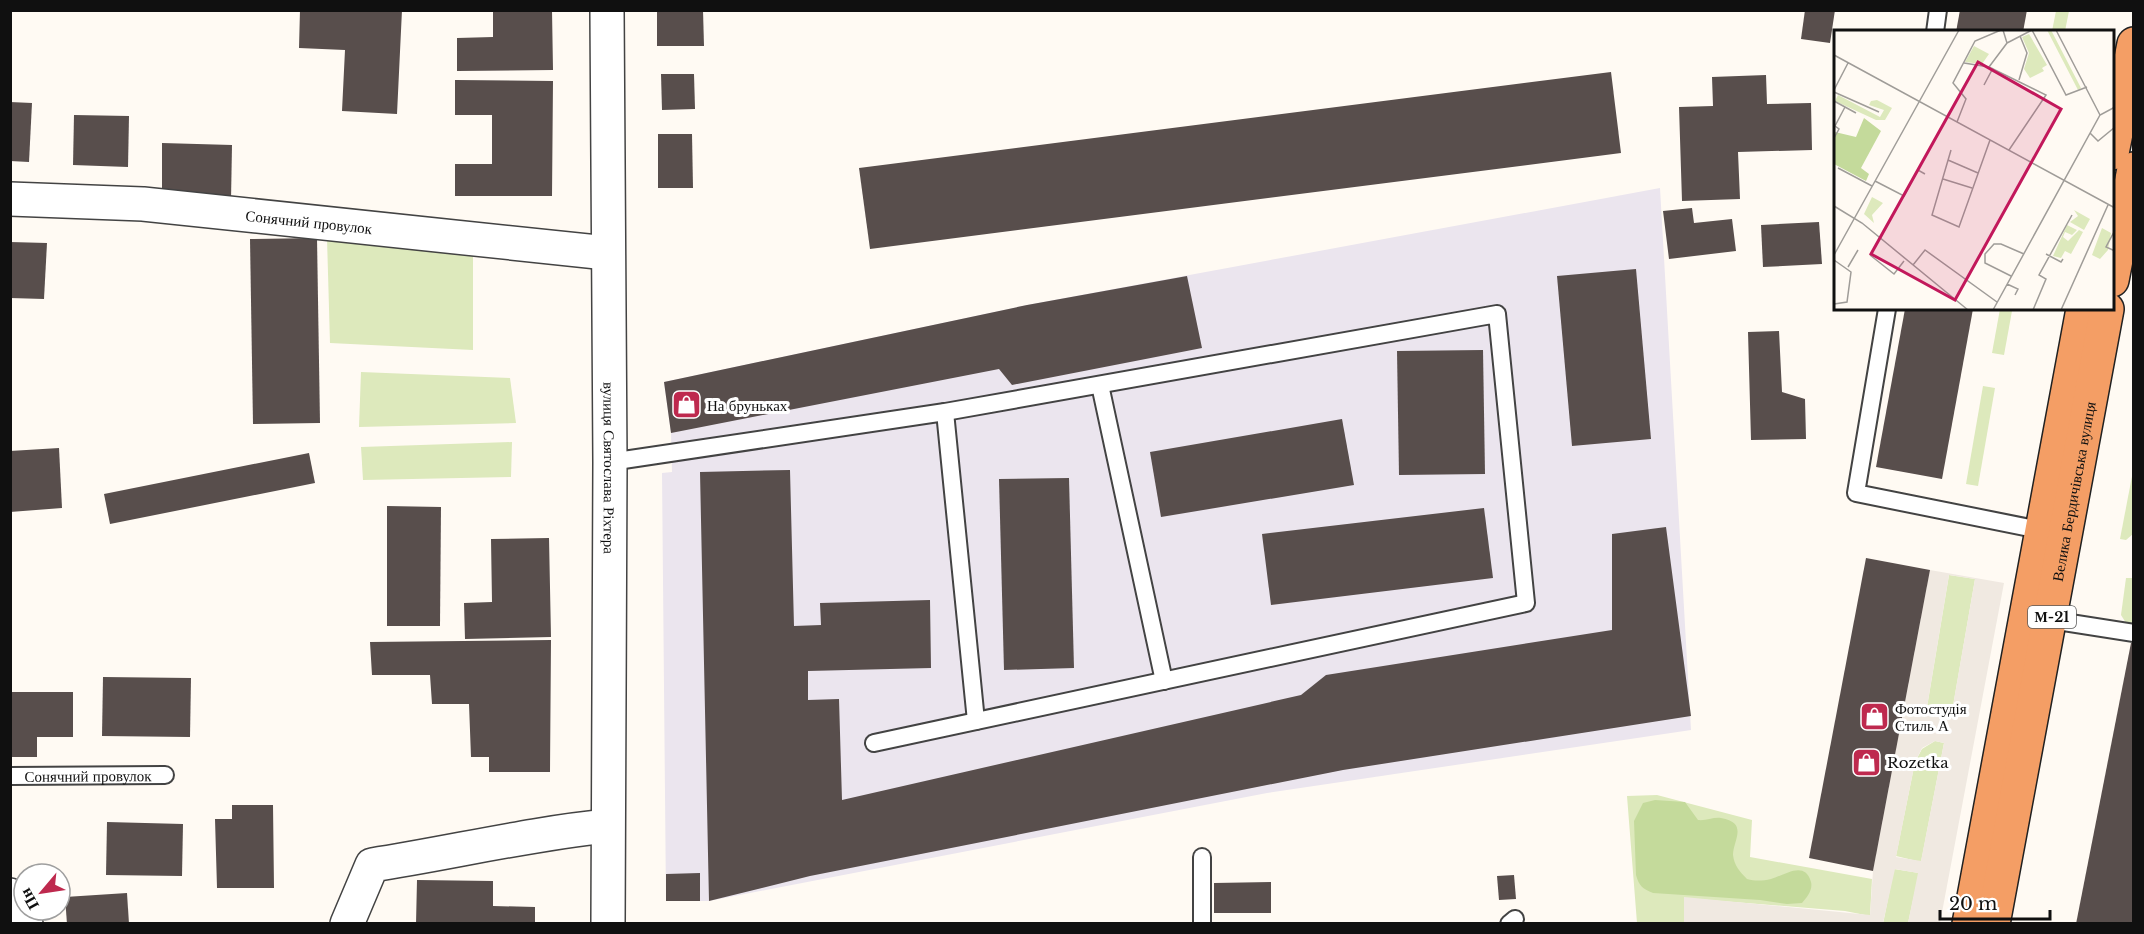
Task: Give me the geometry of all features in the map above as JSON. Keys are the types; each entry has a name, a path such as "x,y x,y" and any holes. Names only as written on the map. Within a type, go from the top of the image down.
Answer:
{"highway":[{"path":"2114,143 2133,44"},
{"path":"2114,269 2133,169"},
{"name":"Велика Бердичівська вулиця","path":"1968,924 2083,310"},
{"name":"Велика Бердичівська вулиця","path":"1993,924 2107,310"}],"street":[{"name":"вулиця Святослава Ріхтера","path":"607,10 610,462 608,924"},
{"name":"Сонячний провулок","path":"10,200 143,204 607,253"},
{"path":"347,924 372,865 562,831 607,826"},
{"path":"10,895 26,924"}],"lane":[{"path":"1935,30 1938,10"},
{"path":"1887,310 1856,493 2040,530"},
{"path":"610,462 945,412 1497,314 1526,603 874,743"},
{"path":"1100,384 1164,681"},
{"path":"945,412 975,722"},
{"path":"2051,620 2133,633"},
{"name":"Сонячний провулок","path":"10,776 165,775"},
{"path":"1202,857 1202,924"}],"shaded area":[{"path":"1660,188 1691,730 1267,793 709,901 666,901 662,473 672,472 671,433 664,382 1027,305"},
{"path":"1930,570 2004,583 1940,923 1908,923 1918,873 1895,869 1883,923 1684,923 1684,897 1870,915 1873,871","holes":["1949,575 1975,579 1952,711 1927,707","1935,741 1944,743 1921,861 1896,857 1915,762 1922,748"]}],"green space":[{"path":"2056,11 2069,11 2065,30 2052,30"},
{"path":"327,238 473,251 473,350 330,343"},
{"path":"2000,310 2012,311 2004,355 1992,353"},
{"path":"361,372 510,378 516,423 359,427"},
{"path":"1983,386 1995,388 1978,486 1966,484"},
{"path":"512,442 511,477 363,480 361,447"},
{"path":"2133,471 2133,534 2126,540 2120,539"},
{"path":"1949,575 1975,579 1952,712 1927,707"},
{"path":"2126,578 2133,578 2133,624 2126,623 2121,615"},
{"path":"1935,741 1944,743 1921,862 1896,856 1915,762 1922,749"},
{"path":"1657,795 1752,820 1750,857 1872,879 1870,916 1845,911 1684,898 1684,923 1637,923 1627,796"},
{"path":"1655,800 1685,802 1698,820 1721,818 1730,820 1735,824 1738,833 1734,859 1747,879 1765,880 1793,871 1804,871 1811,882 1808,896 1802,903 1787,904 1653,893 1647,890 1640,884 1636,875 1634,821 1643,803"},
{"path":"1894,869 1919,873 1908,923 1883,924"}],"building":[{"path":"300,10 402,10 397,114 342,111 345,50 299,48"},
{"path":"493,10 552,10 553,70 457,71 457,38 493,37"},
{"path":"657,10 703,10 704,46 657,46"},
{"path":"1805,10 1835,10 1830,43 1801,39"},
{"path":"1960,10 2027,10 2023,30 1956,30"},
{"path":"1611,72 1621,153 870,249 859,168"},
{"path":"661,74 694,74 695,109 662,110"},
{"path":"1766,75 1767,104 1811,103 1812,150 1738,152 1740,199 1682,201 1679,107 1713,106 1712,77"},
{"path":"455,80 553,81 552,196 455,196 455,164 492,164 492,115 455,115"},
{"path":"10,102 32,103 29,162 10,161"},
{"path":"74,115 129,116 128,167 73,165"},
{"path":"658,134 692,134 693,188 658,188"},
{"path":"162,143 232,145 231,200 162,199"},
{"path":"1692,208 1694,223 1732,219 1736,251 1669,259 1663,211"},
{"path":"1819,222 1822,264 1763,267 1761,225"},
{"path":"317,238 320,423 253,424 250,239"},
{"path":"10,242 47,243 44,299 10,298"},
{"path":"1636,269 1651,439 1572,446 1557,276"},
{"path":"1187,276 1202,348 1012,385 999,369 671,433 664,382 1027,305"},
{"path":"1905,310 1973,310 1942,479 1876,467"},
{"path":"1779,331 1782,392 1805,399 1806,439 1751,440 1748,332"},
{"path":"1483,350 1485,474 1399,475 1397,351"},
{"path":"1342,419 1354,485 1161,517 1150,452"},
{"path":"59,448 62,508 10,512 10,451"},
{"path":"309,453 315,483 110,524 104,494"},
{"path":"790,470 794,626 821,625 820,603 930,600 931,668 808,671 808,700 839,699 842,800 1301,695 1326,675 1612,630 1612,534 1666,527 1691,716 1343,770 810,876 709,901 700,472"},
{"path":"1069,478 1074,668 1004,670 999,479"},
{"path":"387,506 441,507 440,626 387,626"},
{"path":"1484,508 1493,578 1271,605 1262,534"},
{"path":"549,538 551,637 465,639 464,603 492,602 491,539"},
{"path":"1866,558 1930,570 1873,871 1809,858"},
{"path":"551,640 550,772 489,772 489,757 471,757 469,704 432,704 430,675 372,675 370,642"},
{"path":"2131,643 2134,643 2134,924 2076,924"},
{"path":"103,677 191,678 190,737 102,736"},
{"path":"10,692 73,692 73,737 37,737 37,757 10,757"},
{"path":"232,805 273,805 274,888 217,888 215,819 232,819"},
{"path":"107,822 183,824 182,876 106,875"},
{"path":"700,873 700,901 666,901 666,874"},
{"path":"1514,875 1516,899 1499,900 1497,876"},
{"path":"417,880 493,881 493,906 535,907 535,924 416,924"},
{"path":"1271,882 1271,913 1214,913 1214,883"},
{"path":"127,893 129,924 67,924 67,922 72,922 72,897"}],"place":[{"name":"На бруньках","path":"686,405"},
{"name":"Фотостудія Стиль А","path":"1874,717"},
{"name":"Rozetka","path":"1866,762"}]}
